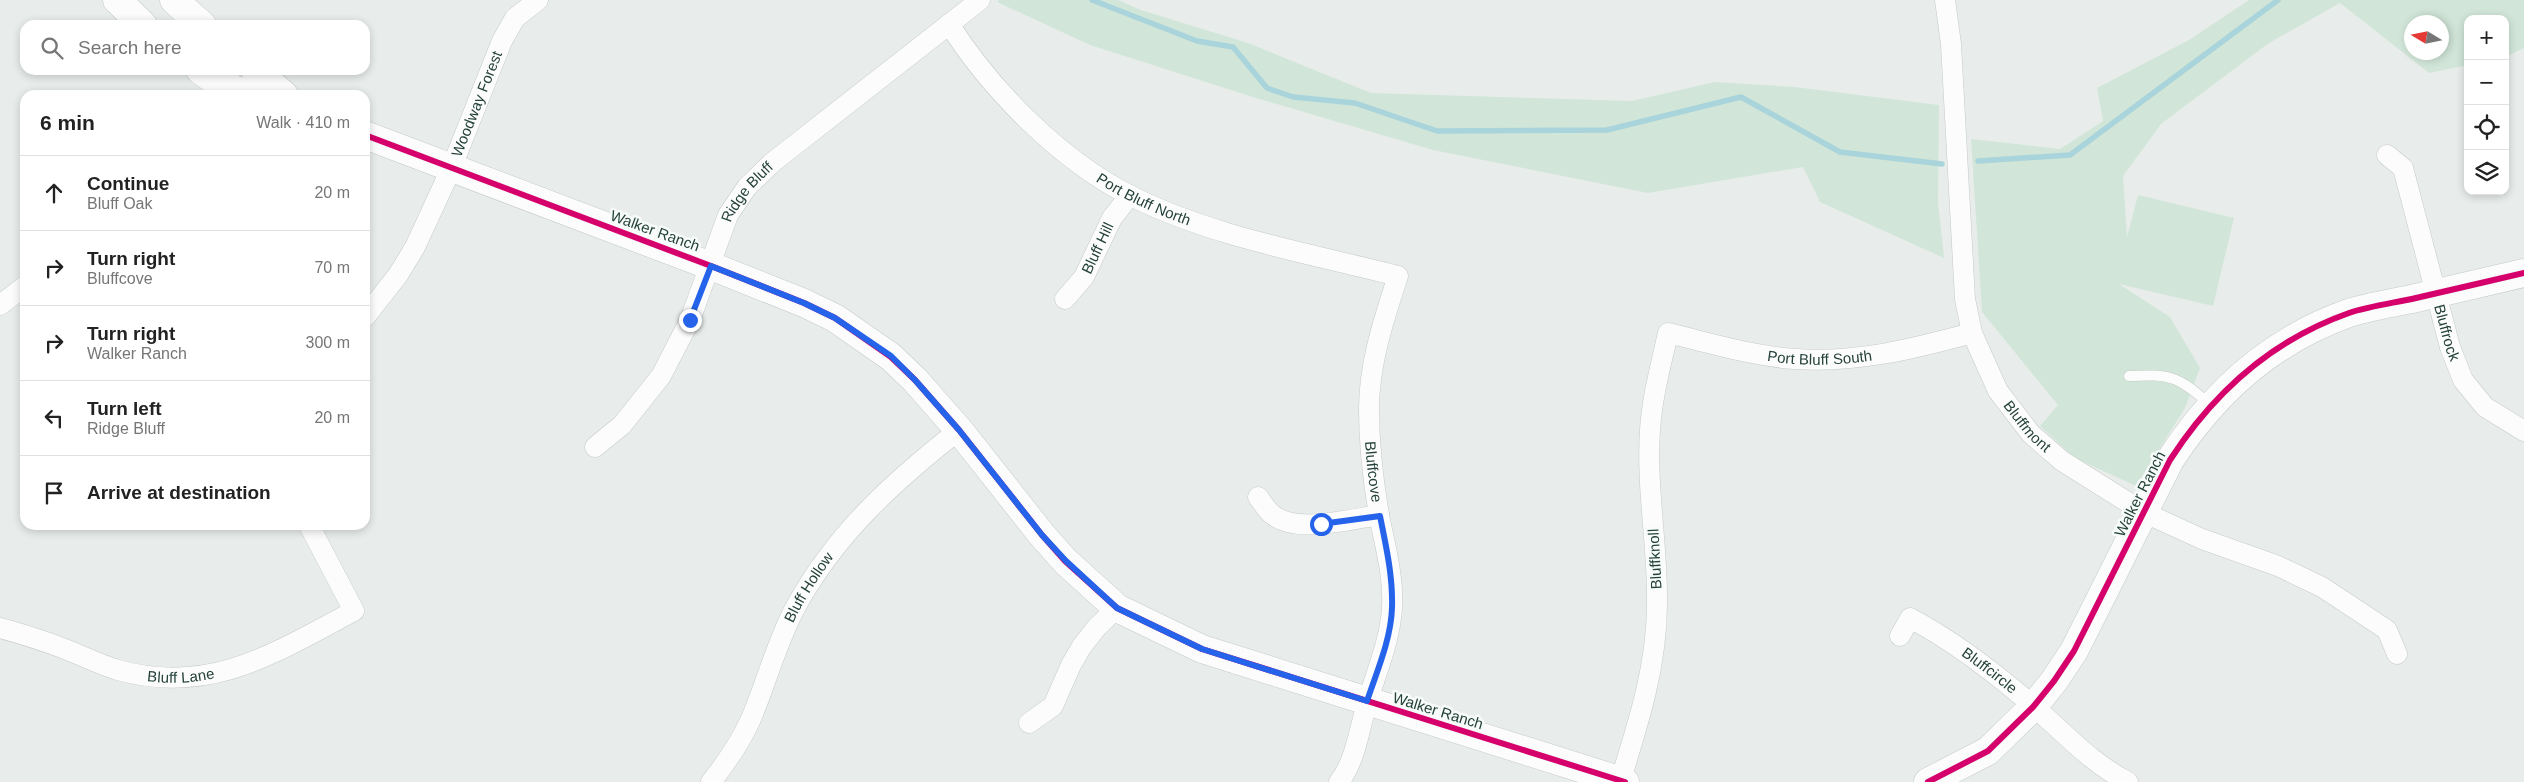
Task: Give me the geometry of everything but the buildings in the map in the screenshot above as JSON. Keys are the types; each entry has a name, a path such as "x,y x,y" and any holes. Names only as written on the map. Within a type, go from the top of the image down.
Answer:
{"street":[{"path":"117,0 138,20"},
{"path":"174,0 196,20"},
{"name":"Woodway Forest","path":"370,311 398,275 415,247 452,169 502,40 516,18 538,0"},
{"name":"Ridge Bluff","path":"595,447 622,425 661,376 690,320 711,266 721,231 747,187 772,162 980,0"},
{"name":"Bluffmont","path":"1945,0 1951,44 1965,299 1972,332 1998,391 2031,434 2062,461 2145,513 2202,539 2278,566 2322,587 2387,630 2397,654"},
{"name":"Port Bluff North","path":"949,24 962,44 1007,98 1058,147 1104,180 1130,195 1228,232 1398,276"},
{"path":"261,75 278,90"},
{"path":"217,80 241,90"},
{"name":"Walker Ranch","path":"370,137 804,303 835,318 864,336 891,356 915,380 959,430 1042,535 1066,561 1117,608 1202,649 1622,782"},
{"name":"Bluffrock","path":"2386,155 2403,168 2450,347 2463,380 2485,407 2524,431"},
{"name":"Bluff Hill","path":"1065,299 1084,277 1112,218 1130,195"},
{"name":"Walker Ranch","path":"1928,782 1988,751 2033,707 2074,651 2170,460 2188,431 2210,404 2234,380 2260,359 2289,340 2319,324 2351,312 2524,273"},
{"name":"Bluffcove","path":"1339,782 1351,760 1386,642 1392,610 1390,567 1369,447 1369,407 1373,367 1381,328 1398,276"},
{"path":"0,305 20,290"},
{"name":"Port Bluff South","path":"1668,333 1757,354 1795,359 1834,360 1910,349 1972,332"},
{"name":"Bluffknoll","path":"1622,782 1645,700 1654,652 1657,604 1650,489 1650,431 1653,400 1668,333"},
{"name":"Bluff Hollow","path":"711,782 738,744 750,721 775,652 795,609 819,568 848,530 880,495 959,430"},
{"path":"1258,498 1274,516 1298,524 1321,524 1380,516"},
{"name":"Bluff Lane","path":"0,628 31,636 119,670 141,675 187,677 233,670 254,662 354,611 312,530"},
{"path":"1029,723 1053,706 1067,671 1082,646 1097,627 1117,608"},
{"name":"Bluffcircle","path":"1900,636 1910,618 1938,632 1965,650 2093,761 2128,782"}],"lane":[{"path":"2129,376 2162,374 2176,378 2192,388 2210,404"}],"green space":[{"path":"999,0 1118,0 1141,10 1248,43 1371,93 1632,101 1715,82 1795,87 1939,105 1938,202 1944,258 1820,202 1803,167 1648,193 1433,150 1256,98 1090,45 997,2"},
{"path":"2249,0 2524,0 2524,48 2509,55 2509,15 2464,15 2464,66 2429,73 2412,60 2449,60 2449,15 2404,15 2404,53 2340,3 2269,43 2161,124 2123,176 2127,237 2138,195 2234,218 2213,306 2119,284 2170,317 2200,368 2185,408 2136,486 2075,458 2040,426 2058,405 1982,312 1971,139 2060,149 2103,121 2097,88 2189,40"}],"waterway":[{"path":"1092,0 1197,41 1233,47 1267,88 1293,97 1355,103 1437,131 1607,130 1741,97 1840,152 1942,164"},
{"path":"1978,161 2070,155 2278,0"}],"cycle path":[{"path":"370,137 711,266 804,303 835,318 891,357 915,380 959,430 1042,535 1065,561 1117,608 1202,649 1625,782"},
{"path":"1928,782 1988,751 2033,707 2054,681 2074,651 2170,460 2206,412 2247,371 2270,353 2295,338 2321,324 2349,313 2524,273"}],"route":[{"path":"690,320 711,266 804,303 835,318 891,356 915,380 959,430 1042,535 1066,561 1117,608 1202,649 1367,701 1386,642 1392,610 1390,567 1380,516 1321,524"}]}
